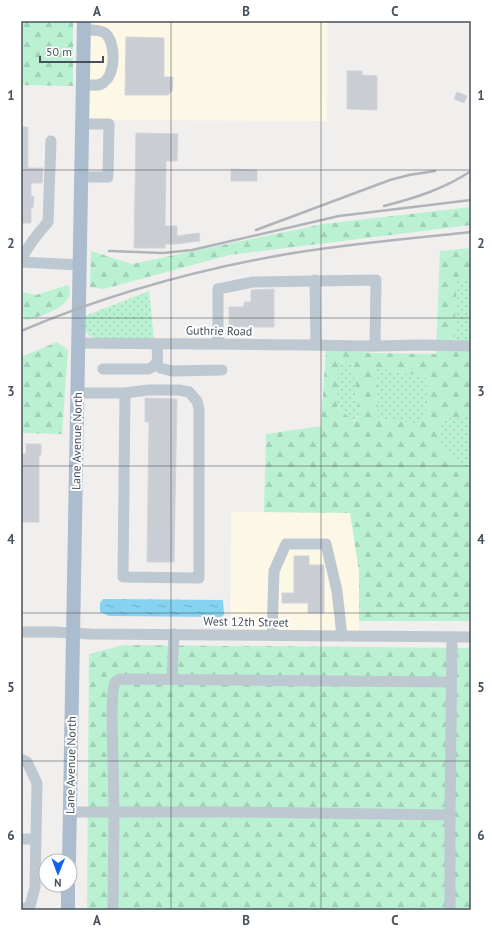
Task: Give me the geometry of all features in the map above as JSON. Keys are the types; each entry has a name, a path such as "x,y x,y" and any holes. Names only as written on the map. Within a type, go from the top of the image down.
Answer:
{"main road":[{"name":"Lane Avenue North","path":"69,853 84,26"},
{"path":"68,893 68,910"}],"street":[{"path":"83,84 93,85 104,83 108,79 112,70 113,57 112,44 106,34 84,26"},
{"path":"81,177 108,177 109,124 82,124"},
{"path":"51,141 48,222 25,251 21,261 80,265"},
{"path":"315,280 316,345"},
{"path":"218,344 218,289 253,282 376,280 375,346"},
{"name":"Guthrie Road","path":"79,343 471,346"},
{"path":"158,344 157,363 160,368 172,371 222,370"},
{"path":"103,369 148,369 154,367 157,363"},
{"path":"78,393 125,393 148,390 179,390 189,392 196,401 199,409 199,578 124,577 125,393"},
{"path":"272,635 274,570 286,544 326,544 337,591 342,636"},
{"name":"West 12th Street","path":"21,632 90,634 471,637"},
{"path":"172,680 174,634"},
{"path":"450,910 450,682 452,637"},
{"path":"113,910 114,812 112,713 113,690 115,682 120,679 450,682"},
{"path":"21,758 27,762 37,783 35,887 30,906 22,910"},
{"path":"70,812 232,812 450,815"},
{"path":"21,839 36,839"}],"shaded area":[{"path":"89,21 328,21 327,121 87,120"},
{"path":"231,512 350,513 359,571 359,632 230,630"}],"green space":[{"path":"21,21 73,21 73,86 21,85"},
{"path":"471,207 471,225 229,255 104,289 90,287 91,251 132,264 323,224"},
{"path":"471,248 471,279 457,279 454,350 471,349 471,417 444,418 437,442 471,476 471,621 359,621 359,571 350,513 264,512 266,434 321,426 326,349 372,353 436,354 440,251","holes":["339,360 353,364 359,414 354,422 337,407","377,368 426,377 428,407 420,424 378,418"]},
{"path":"457,278 471,279 471,349 454,351"},
{"path":"68,285 70,294 64,304 45,314 27,320 24,319 21,292 36,295"},
{"path":"149,291 154,339 96,339 87,333 85,328 85,316"},
{"path":"57,342 68,350 62,434 21,433 21,357"},
{"path":"338,360 353,364 359,414 353,422 337,407"},
{"path":"377,368 426,377 428,407 420,424 378,418"},
{"path":"471,417 471,476 437,442 444,418"},
{"path":"124,645 471,648 471,910 87,910 89,654"}],"water":[{"path":"103,599 223,600 224,615 220,617 109,616 100,612 100,603"}],"building":[{"path":"126,37 164,38 164,77 173,77 172,91 168,95 125,95"},
{"path":"347,71 362,71 362,75 377,76 377,110 347,109"},
{"path":"457,92 467,96 464,103 454,99"},
{"path":"21,127 28,127 28,168 43,168 42,183 31,183 31,196 34,197 33,208 31,208 31,223 21,223"},
{"path":"136,133 178,134 177,161 166,161 165,226 177,226 177,236 199,233 200,241 165,244 165,248 134,248"},
{"path":"231,169 257,170 257,181 231,181"},
{"path":"274,289 274,327 229,327 229,307 242,307 244,306 244,302 251,302 251,290"},
{"path":"145,398 177,399 174,562 147,562 149,422 145,422"},
{"path":"26,444 41,444 41,455 39,455 39,522 21,522 21,454 26,454"},
{"path":"294,556 309,556 309,565 324,565 324,613 308,613 308,603 282,603 282,593 294,593"}],"railway":[{"path":"256,230 390,180 435,171"},
{"path":"384,206 429,192 450,183 471,171"},
{"path":"109,251 163,253 192,250 339,216 471,200"},
{"path":"21,331 117,295 248,261 329,248 471,232"}]}
